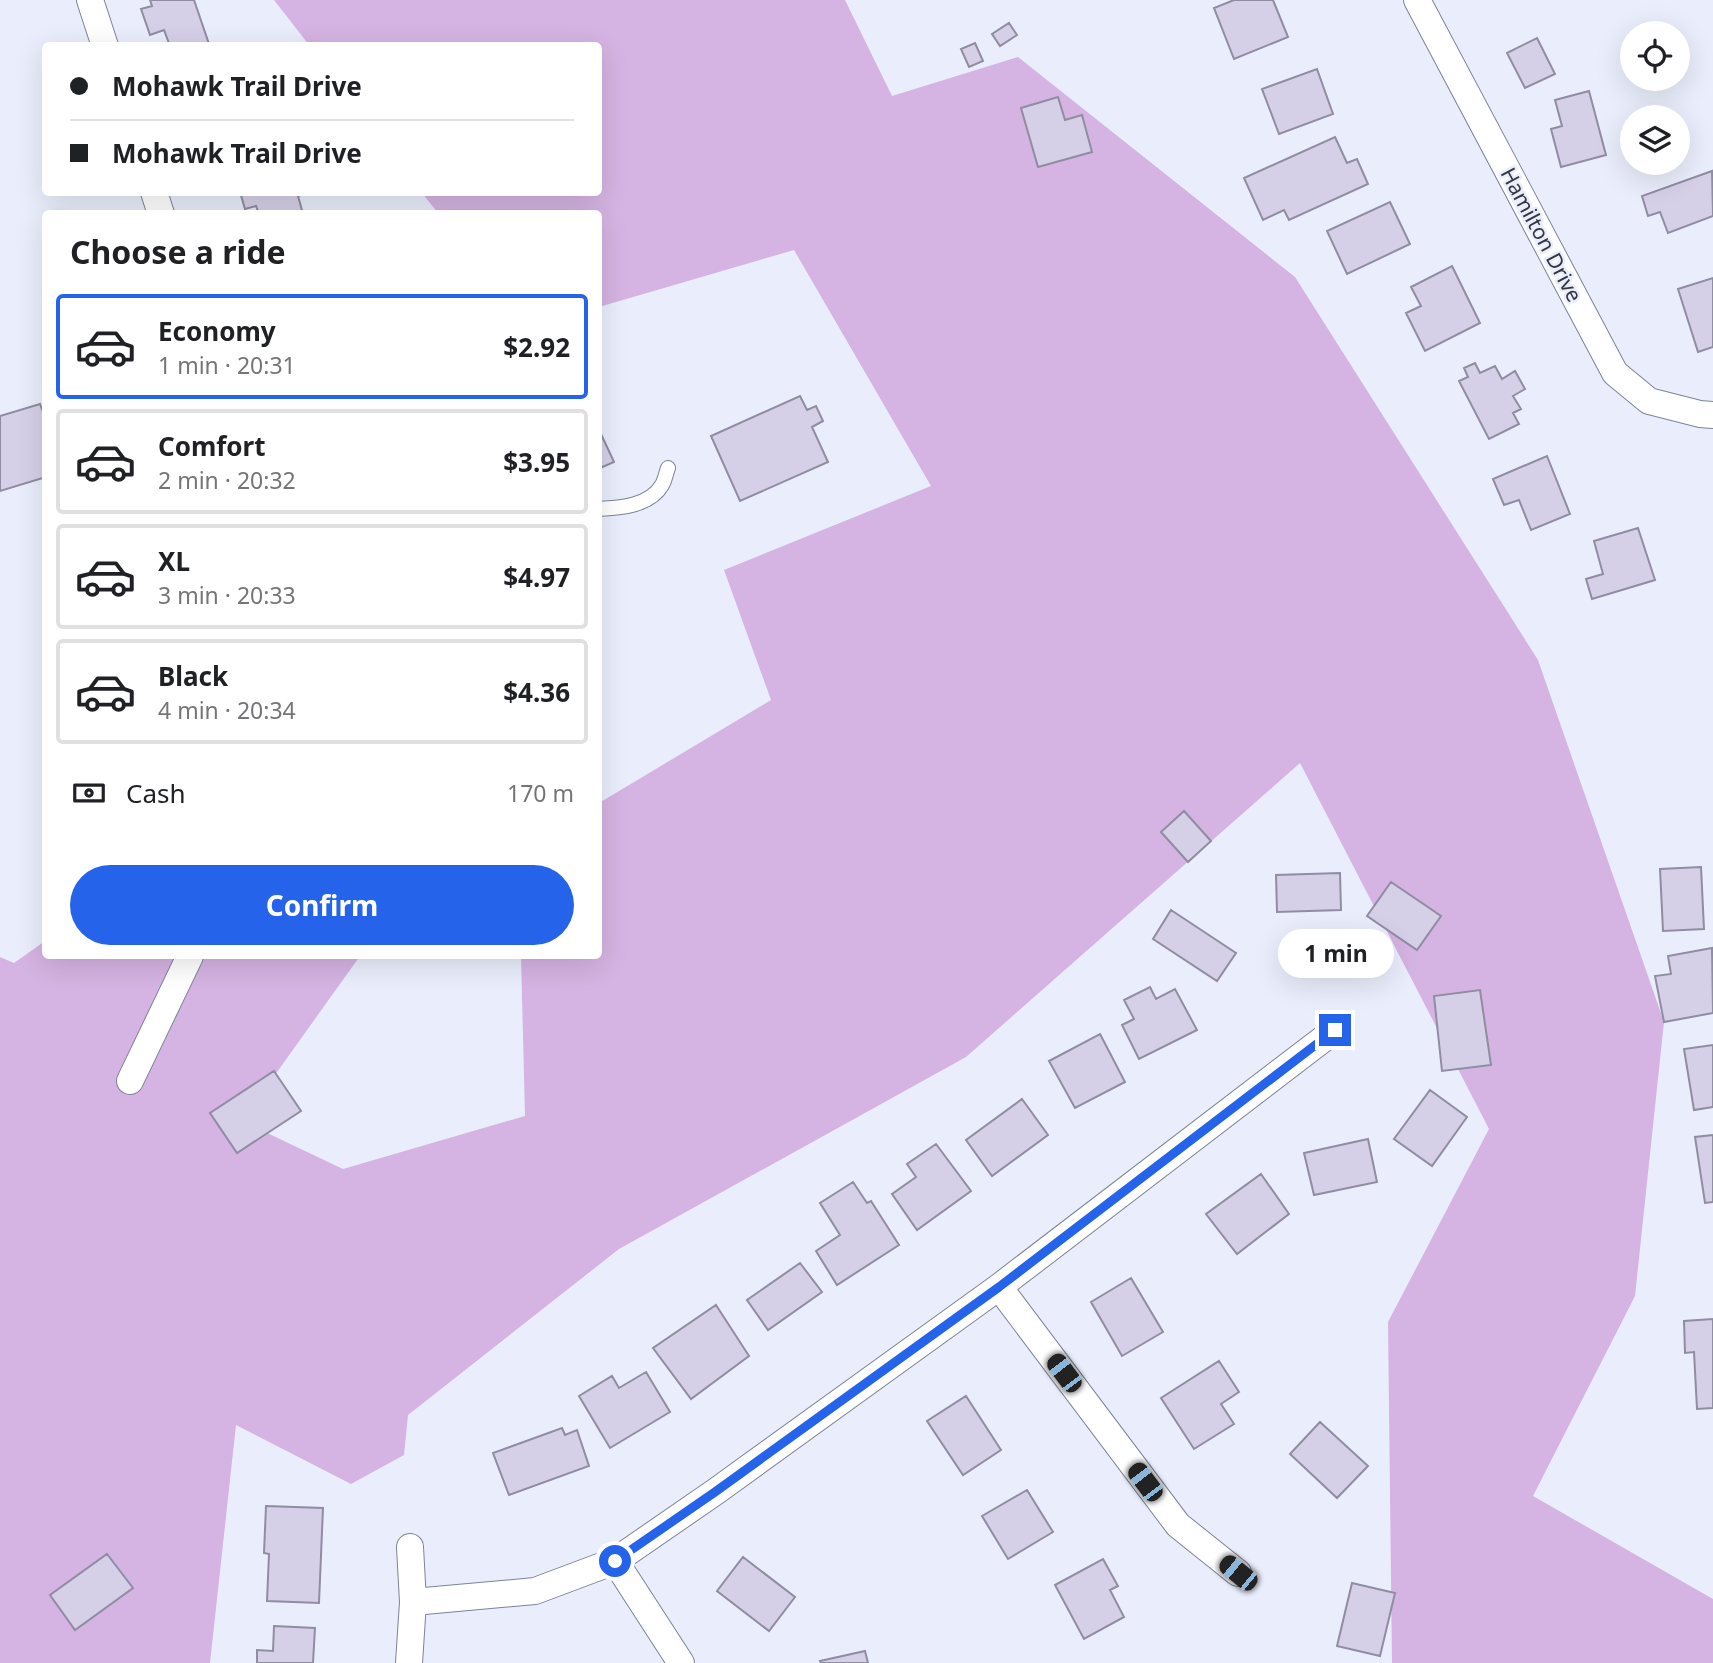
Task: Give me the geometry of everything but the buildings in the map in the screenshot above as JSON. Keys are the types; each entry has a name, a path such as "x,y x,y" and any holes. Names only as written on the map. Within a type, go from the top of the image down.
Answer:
{"street":[{"path":"90,0 104,42"},
{"name":"Hamilton Drive","path":"1417,0 1615,373 1649,401 1713,415"},
{"path":"130,1080 189,959"},
{"path":"413,1602 534,1591 615,1561 999,1287 1335,1030"},
{"path":"999,1287 1178,1525 1238,1573"},
{"path":"409,1663 413,1602 410,1547"},
{"path":"615,1561 681,1663"}],"lane":[{"path":"602,509 620,508 647,500 662,485 668,468"}],"shaded area":[{"path":"274,0 845,0 892,96 1018,57 1295,277 1538,660 1664,1022 1635,1296 1533,1496 1713,1599 1713,1663 1392,1663 1388,1322 1489,1129 1300,763 966,1057 619,1249 408,1415 404,1455 351,1484 236,1425 210,1663 0,1663 0,957 14,963 42,943 42,959 358,959 242,1121 343,1169 525,1116 521,959 602,959 602,801 771,700 724,570 931,486 794,250 602,306 602,210 436,210 424,196 602,196 602,42 307,42"}],"route":[{"path":"615,1561 999,1287 1335,1030"}]}
